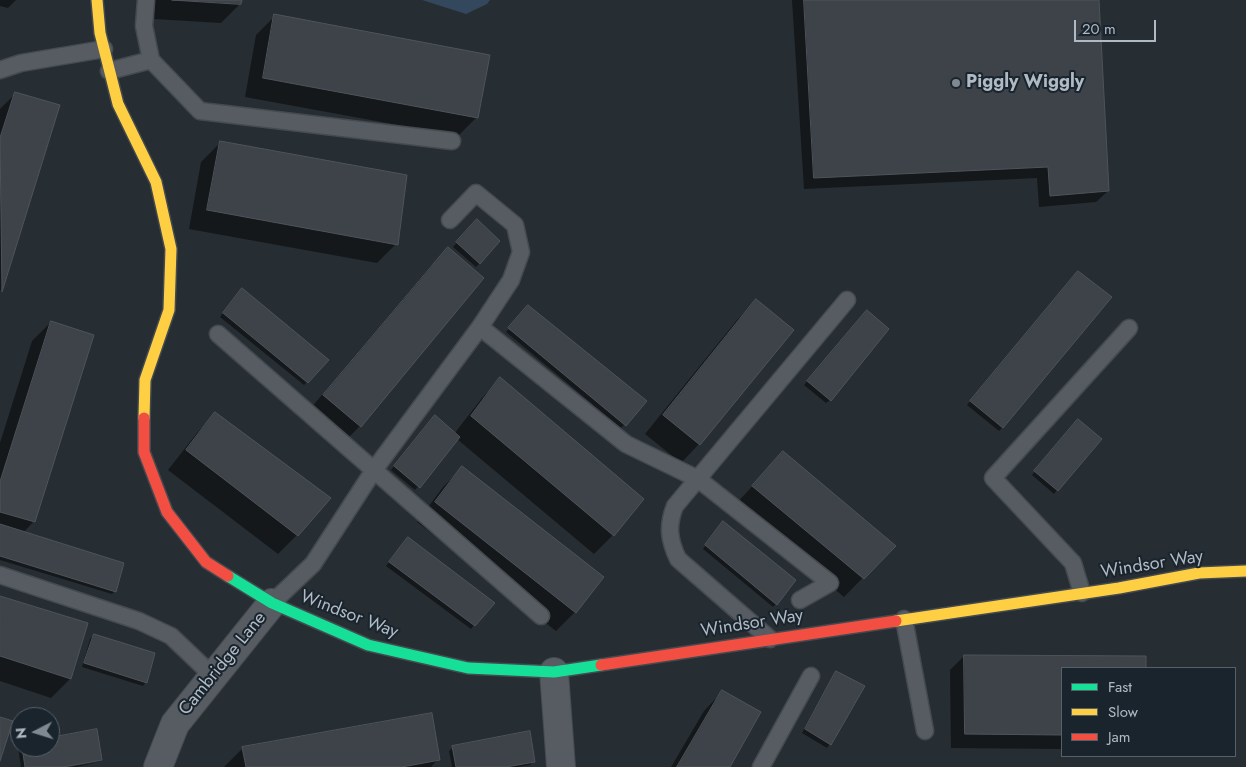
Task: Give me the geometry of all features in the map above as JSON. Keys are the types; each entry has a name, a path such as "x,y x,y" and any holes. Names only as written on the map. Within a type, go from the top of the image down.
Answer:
{"street":[{"name":"Cambridge Lane","path":"97,0 100,33 118,104 156,182 170,249 169,310 144,380 144,452 167,512 206,562 272,603 175,724 158,767"},
{"name":"Windsor Way","path":"272,603 368,645 418,658 468,668 554,672 1082,593 1199,573 1246,571"},
{"path":"554,672 561,767"}],"lane":[{"path":"146,0 144,26 151,60 200,111 452,141"},
{"path":"0,70 21,63 104,49"},
{"path":"109,71 151,60"},
{"path":"272,603 313,564 374,470 480,327 511,280 521,252 515,225 476,193 450,220"},
{"path":"770,639 678,559 670,544 669,521 675,506 847,300"},
{"path":"480,327 626,444 698,479 830,583 800,600"},
{"path":"1082,593 1073,563 993,478 1128,328"},
{"path":"218,334 541,616"},
{"path":"0,574 139,621 171,636 213,676"},
{"path":"904,619 924,731"},
{"path":"761,767 812,676"}],"water":[{"path":"422,0 490,0 487,4 466,14"}],"building":[{"path":"172,0 242,0 241,4"},
{"name":"Piggly Wiggly","path":"804,0 1099,0 1109,191 1050,196 1048,167 814,178"},
{"path":"274,14 490,55 478,118 263,78"},
{"path":"15,92 60,105 2,292 0,138"},
{"path":"220,141 407,175 398,245 207,210"},
{"path":"477,219 500,241 480,264 456,242"},
{"path":"448,247 484,278 361,427 323,395"},
{"path":"1078,271 1112,297 1003,428 970,401"},
{"path":"242,288 329,360 308,383 223,313"},
{"path":"756,299 794,330 700,445 663,415"},
{"path":"528,305 647,401 626,426 508,328"},
{"path":"867,310 889,329 831,401 807,381"},
{"path":"51,321 94,335 35,522 0,512 0,482"},
{"path":"500,377 644,499 614,536 471,416"},
{"path":"215,412 331,498 298,536 186,450"},
{"path":"435,415 460,437 420,488 394,466"},
{"path":"1078,419 1102,439 1058,491 1034,471"},
{"path":"783,451 896,546 864,579 752,486"},
{"path":"462,466 604,577 576,613 435,502"},
{"path":"723,521 796,580 777,605 705,545"},
{"path":"0,524 124,563 116,592 0,556"},
{"path":"408,537 495,603 475,626 389,562"},
{"path":"0,596 88,623 71,679 0,656"},
{"path":"94,634 155,653 147,683 84,663"},
{"path":"964,655 1146,656 1146,667 1061,667 1061,735 965,734"},
{"path":"836,671 865,686 831,745 805,729"},
{"path":"722,690 761,712 730,767 677,767"},
{"path":"432,713 440,760 402,767 246,767 242,747"},
{"path":"0,717 10,720 10,730 0,761"},
{"path":"97,729 102,760 63,767 25,767 24,757 60,757 60,736"},
{"path":"530,731 535,762 506,767 456,767 452,746"}],"traffic: fast":[{"path":"228,576 272,603 368,645 468,668 554,672 601,665"}],"traffic: slow":[{"path":"97,0 100,33 118,104 156,182 171,249 169,310 145,380 144,418"},
{"path":"896,621 1119,588 1199,573 1246,571"}],"traffic: jam":[{"path":"144,418 144,452 167,512 206,562 228,576"},
{"path":"601,665 896,621"}],"place":[{"name":"Piggly Wiggly","path":"956,83"}]}
